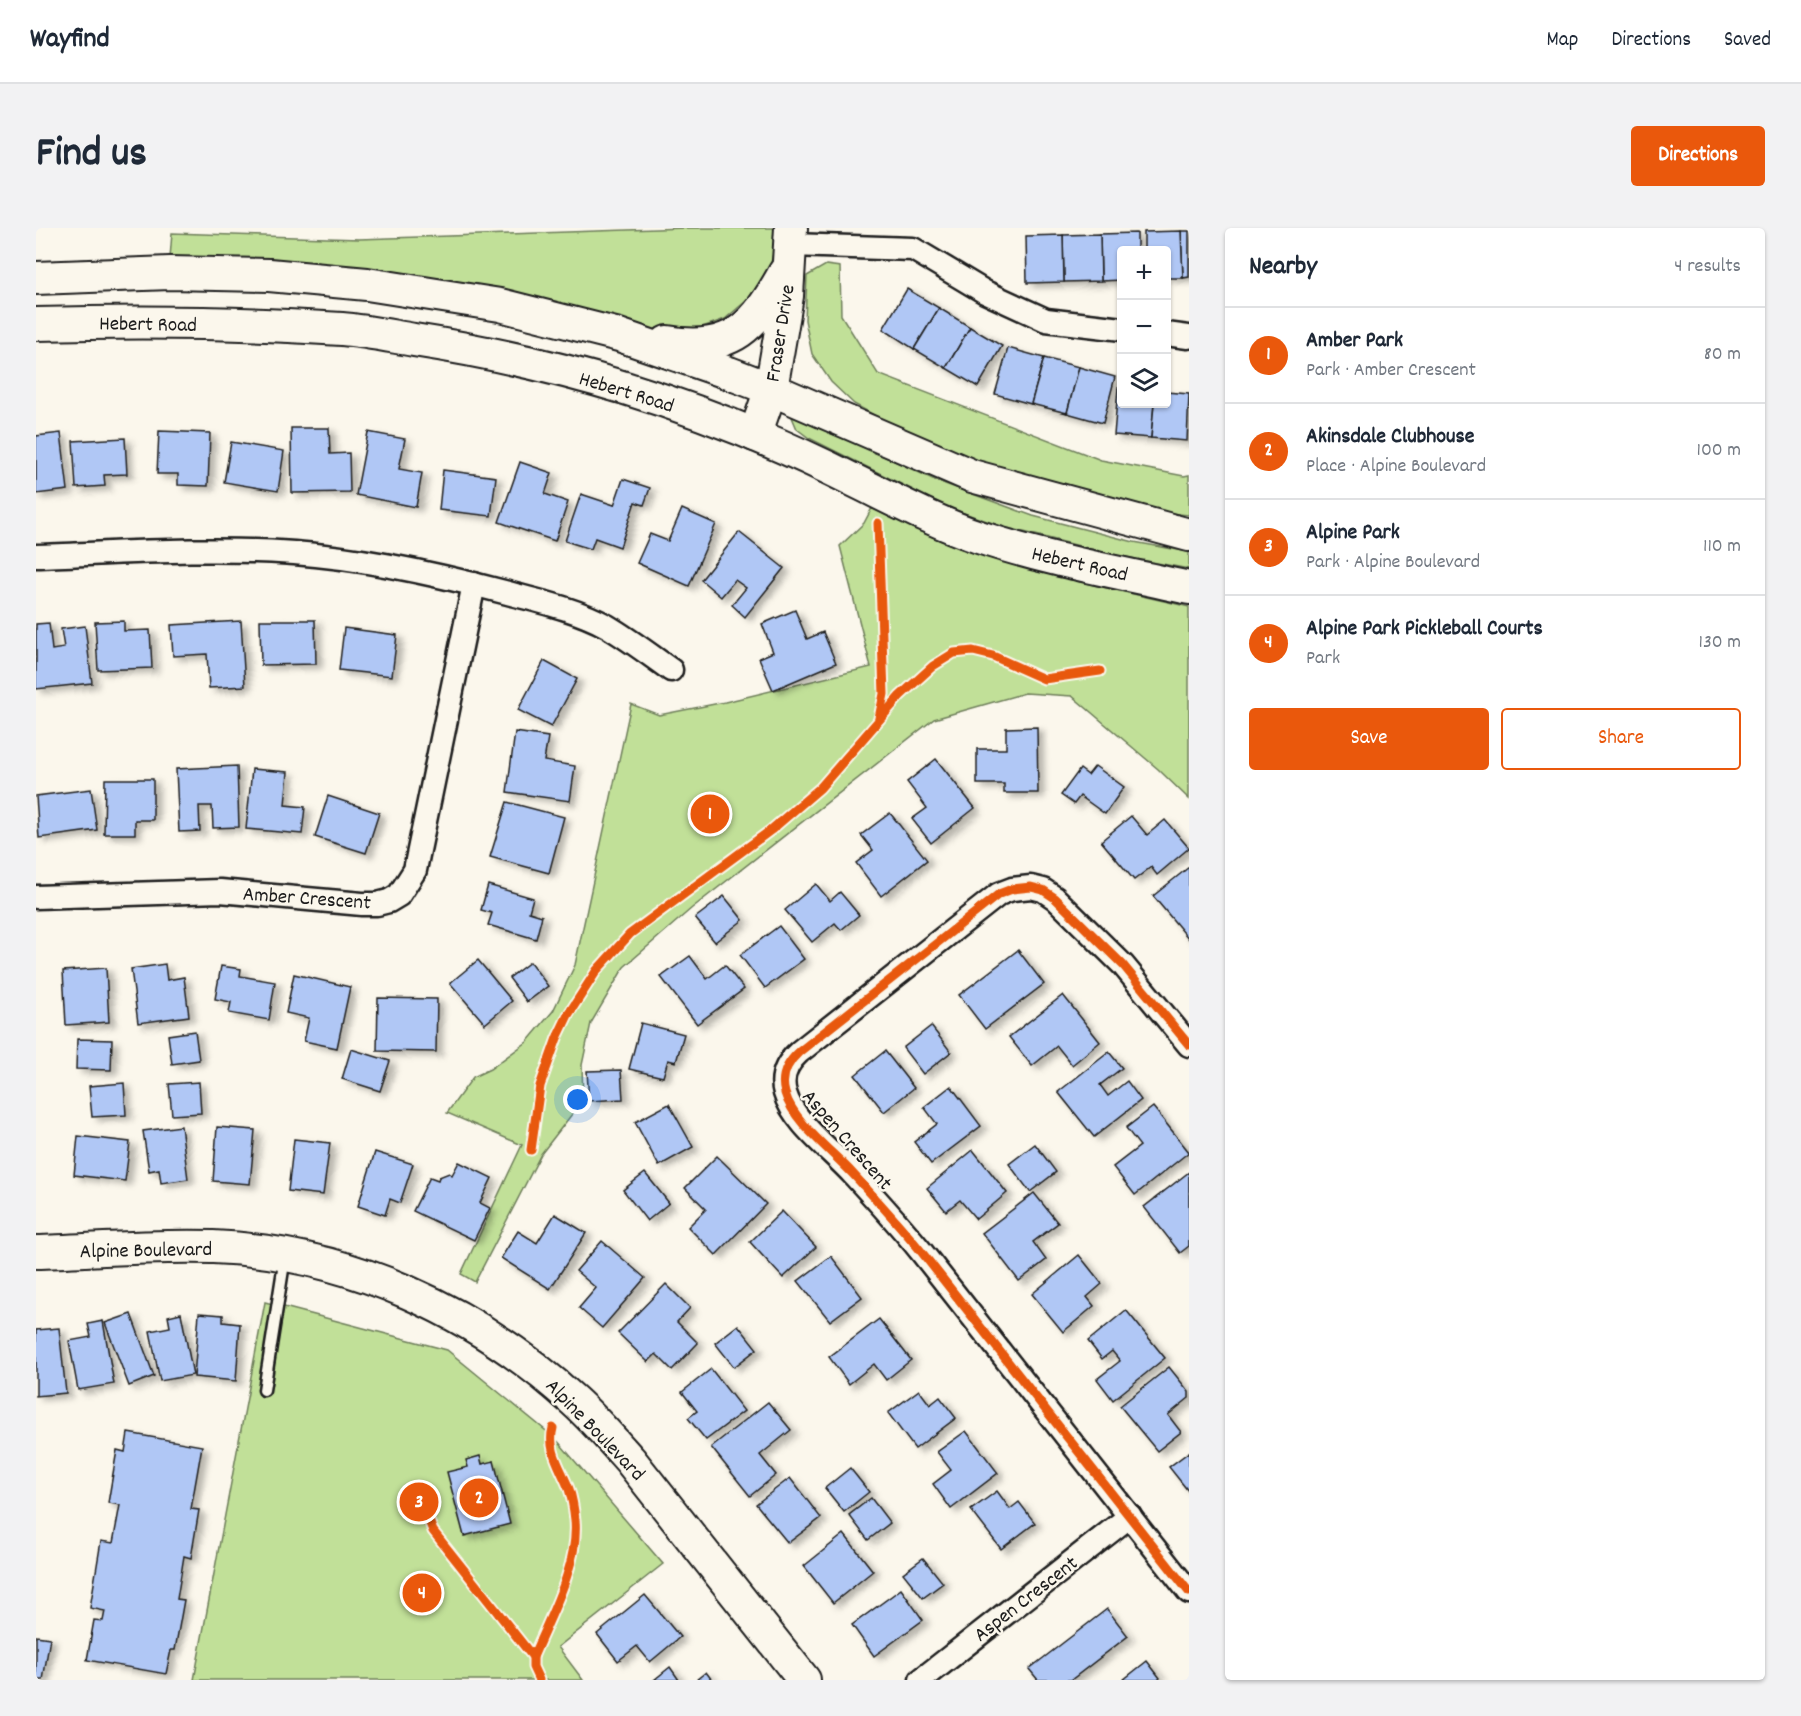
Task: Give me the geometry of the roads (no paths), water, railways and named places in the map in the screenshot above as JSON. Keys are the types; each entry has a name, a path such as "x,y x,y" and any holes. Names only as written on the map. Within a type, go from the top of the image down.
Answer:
{"main road":[{"path":"619,335 688,346 728,339 754,320 771,298 790,246"},
{"name":"Fraser Drive","path":"755,435 771,388 787,296 790,246"},
{"path":"36,278 170,273 269,275 367,284 500,305 619,335 771,388 972,476 1189,535"},
{"name":"Hebert Road","path":"36,324 132,321 345,329 447,345 531,362 624,388 755,435 854,480 889,499 978,537 1040,555 1189,588"},
{"name":"Alpine Boulevard","path":"36,1252 214,1247 285,1255 336,1266 377,1279 478,1328 520,1355 575,1401 630,1461 804,1680"}],"street":[{"path":"790,246 913,249 985,292 1046,320 1117,328"},
{"path":"1171,335 1188,337"},
{"path":"36,556 206,550 296,553 413,571 474,584 556,606 606,626 671,670"},
{"name":"Amber Crescent","path":"36,897 220,891 362,904 389,901 399,895 415,870 474,584"},
{"name":"Aspen Crescent","path":"1189,1045 1123,965 1067,908 1043,890 1022,887 999,894 799,1052 791,1059 783,1078 784,1092 796,1114 901,1227 1189,1592"},
{"name":"Aspen Crescent","path":"921,1680 1130,1516"}],"lane":[{"path":"264,1390 285,1255"}],"place":[{"name":"Amber Park","path":"710,814"},
{"name":"Akinsdale Clubhouse","path":"479,1498"},
{"name":"Alpine Park","path":"419,1502"},
{"name":"Alpine Park Pickleball Courts","path":"422,1593"}]}
